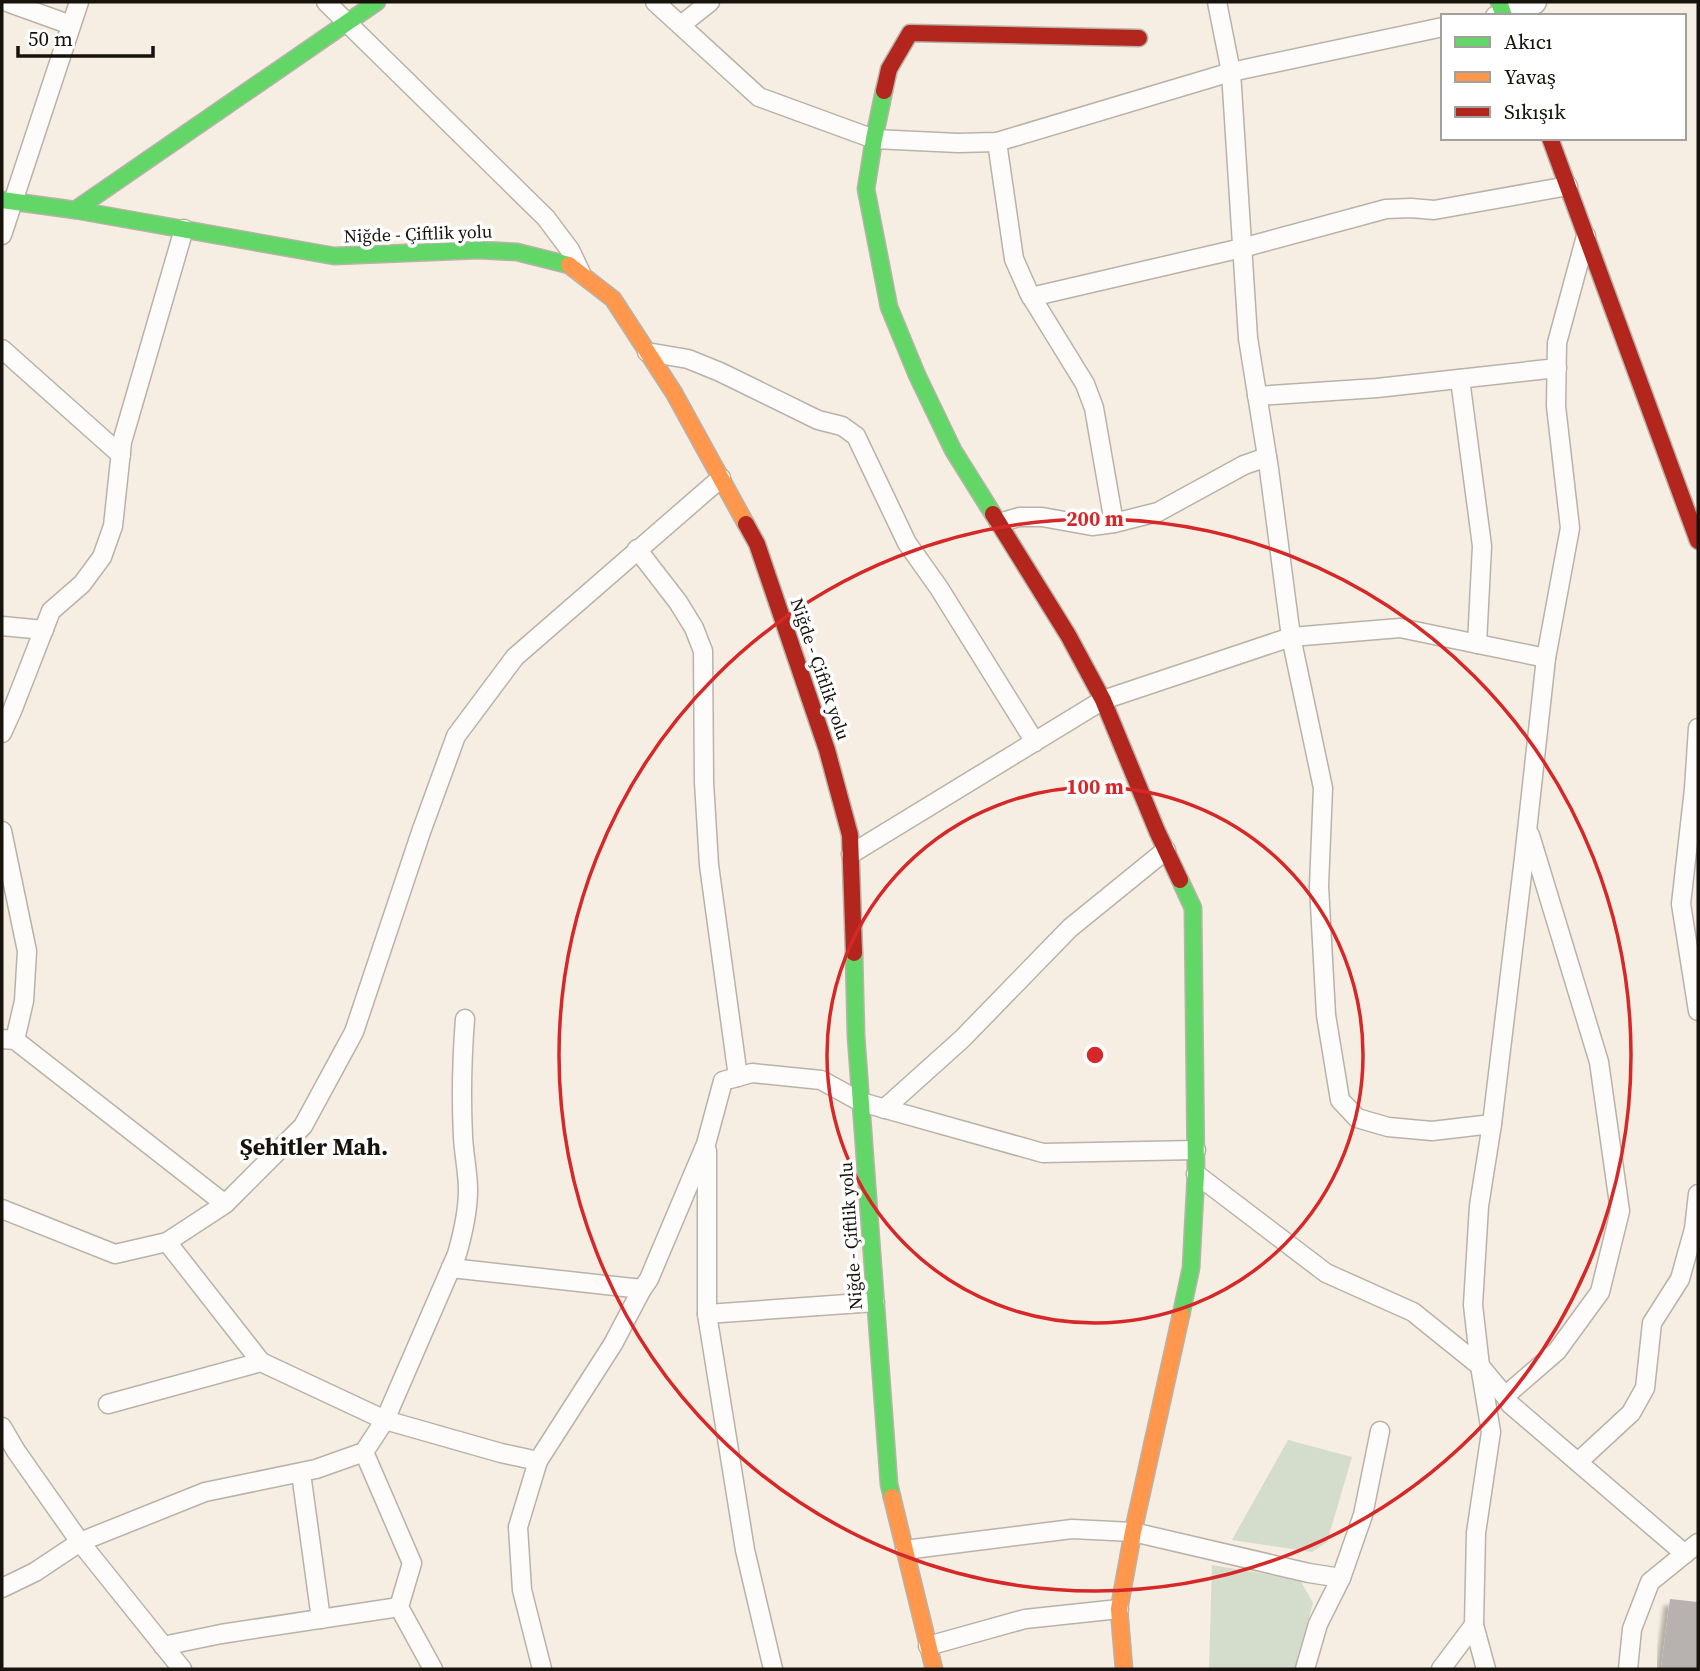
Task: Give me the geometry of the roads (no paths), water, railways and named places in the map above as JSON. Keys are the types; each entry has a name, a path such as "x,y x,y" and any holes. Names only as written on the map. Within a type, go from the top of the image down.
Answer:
{"main road":[{"path":"75,210 336,11 377,2"},
{"path":"1124,1669 1119,1609 1133,1532 1191,1268 1196,1174 1193,908 1102,700 1068,635 953,450 917,375 889,307 866,189 889,69 910,33 1139,38"},
{"path":"1551,140 1698,541"},
{"path":"48,206 73,191"},
{"name":"Niğde - Çiftlik yolu","path":"8,201 75,210 334,256 479,250 517,252 570,265 613,299 674,393 757,544 827,750 850,835 856,1036 889,1484 934,1669"}],"street":[{"path":"7,2 71,25"},
{"path":"2,235 8,201 79,2"},
{"path":"655,2 759,97 874,138 958,143 997,142 1231,72 1441,27"},
{"path":"681,25 710,2"},
{"path":"1217,2 1231,72 1248,338 1291,637 1324,788 1319,886 1326,1015 1340,1100 1356,1118 1388,1127 1432,1131 1492,1124"},
{"path":"1500,12 1536,2"},
{"path":"336,11 546,218 570,250 581,274"},
{"path":"997,142 1014,259 1031,298 1085,384 1094,408 1114,523"},
{"path":"1031,298 1242,248 1386,209 1434,210 1568,186"},
{"path":"2,733 51,611 82,584 102,557 113,526 122,442 184,229"},
{"path":"1486,1669 1474,1625 1476,1533 1491,1432 1473,1305 1479,1206 1492,1124 1546,658 1570,528 1556,406 1557,343 1586,236"},
{"path":"2,349 121,455"},
{"path":"647,352 688,359 818,420 842,426 856,436 907,543 939,588 1035,742"},
{"path":"1257,397 1377,388 1557,368"},
{"path":"1460,379 1482,545 1477,644"},
{"path":"999,523 1019,517 1042,517 1092,526 1114,523 1158,512 1244,465 1267,457"},
{"path":"2,1209 115,1254 167,1242 225,1204 303,1126 354,1032 456,736 515,657 721,478"},
{"path":"637,550 678,602 694,628 703,651 704,782 709,865 738,1077"},
{"path":"2,626 44,630"},
{"path":"850,854 1102,700 1291,637 1400,628 1546,658"},
{"path":"1698,727 1681,904 1698,1012"},
{"path":"1505,1396 1557,1351 1600,1292 1620,1211 1600,1062 1528,828"},
{"path":"2,831 27,951 24,1000 8,1039 225,1204"},
{"path":"884,1109 962,1039 1070,928 1166,850"},
{"path":"2,1588 35,1572 80,1542 205,1492 301,1473 364,1452 385,1420 457,1254 466,1215 468,1188 462,1065 466,1019"},
{"path":"542,1669 522,1590 518,1527 538,1461 613,1344 649,1279 706,1144 723,1081 752,1073 821,1080 861,1102 1043,1153 1196,1150"},
{"path":"706,1144 707,1314 745,1550 773,1669"},
{"path":"1196,1174 1326,1273 1413,1312 1480,1366 1510,1405 1577,1462 1692,1548 1650,1582 1632,1629 1628,1669"},
{"path":"1577,1462 1631,1413 1645,1388 1652,1323 1680,1279 1694,1229 1698,1194"},
{"path":"167,1242 261,1363 385,1420 538,1461"},
{"path":"451,1268 642,1289"},
{"path":"707,1314 876,1301"},
{"path":"107,1404 261,1363"},
{"path":"2,1427 9,1455 183,1669"},
{"path":"1305,1669 1318,1624 1341,1578 1363,1515 1380,1431"},
{"path":"364,1452 412,1563 398,1607 433,1669"},
{"path":"301,1473 321,1619"},
{"path":"905,1550 1072,1529 1133,1532 1341,1578"},
{"path":"163,1646 221,1634 398,1607"},
{"path":"928,1646 1025,1619 1119,1609"},
{"path":"1441,1669 1474,1625"}],"district":[{"name":"Şehitler Mah.","path":"314,1147"}]}
